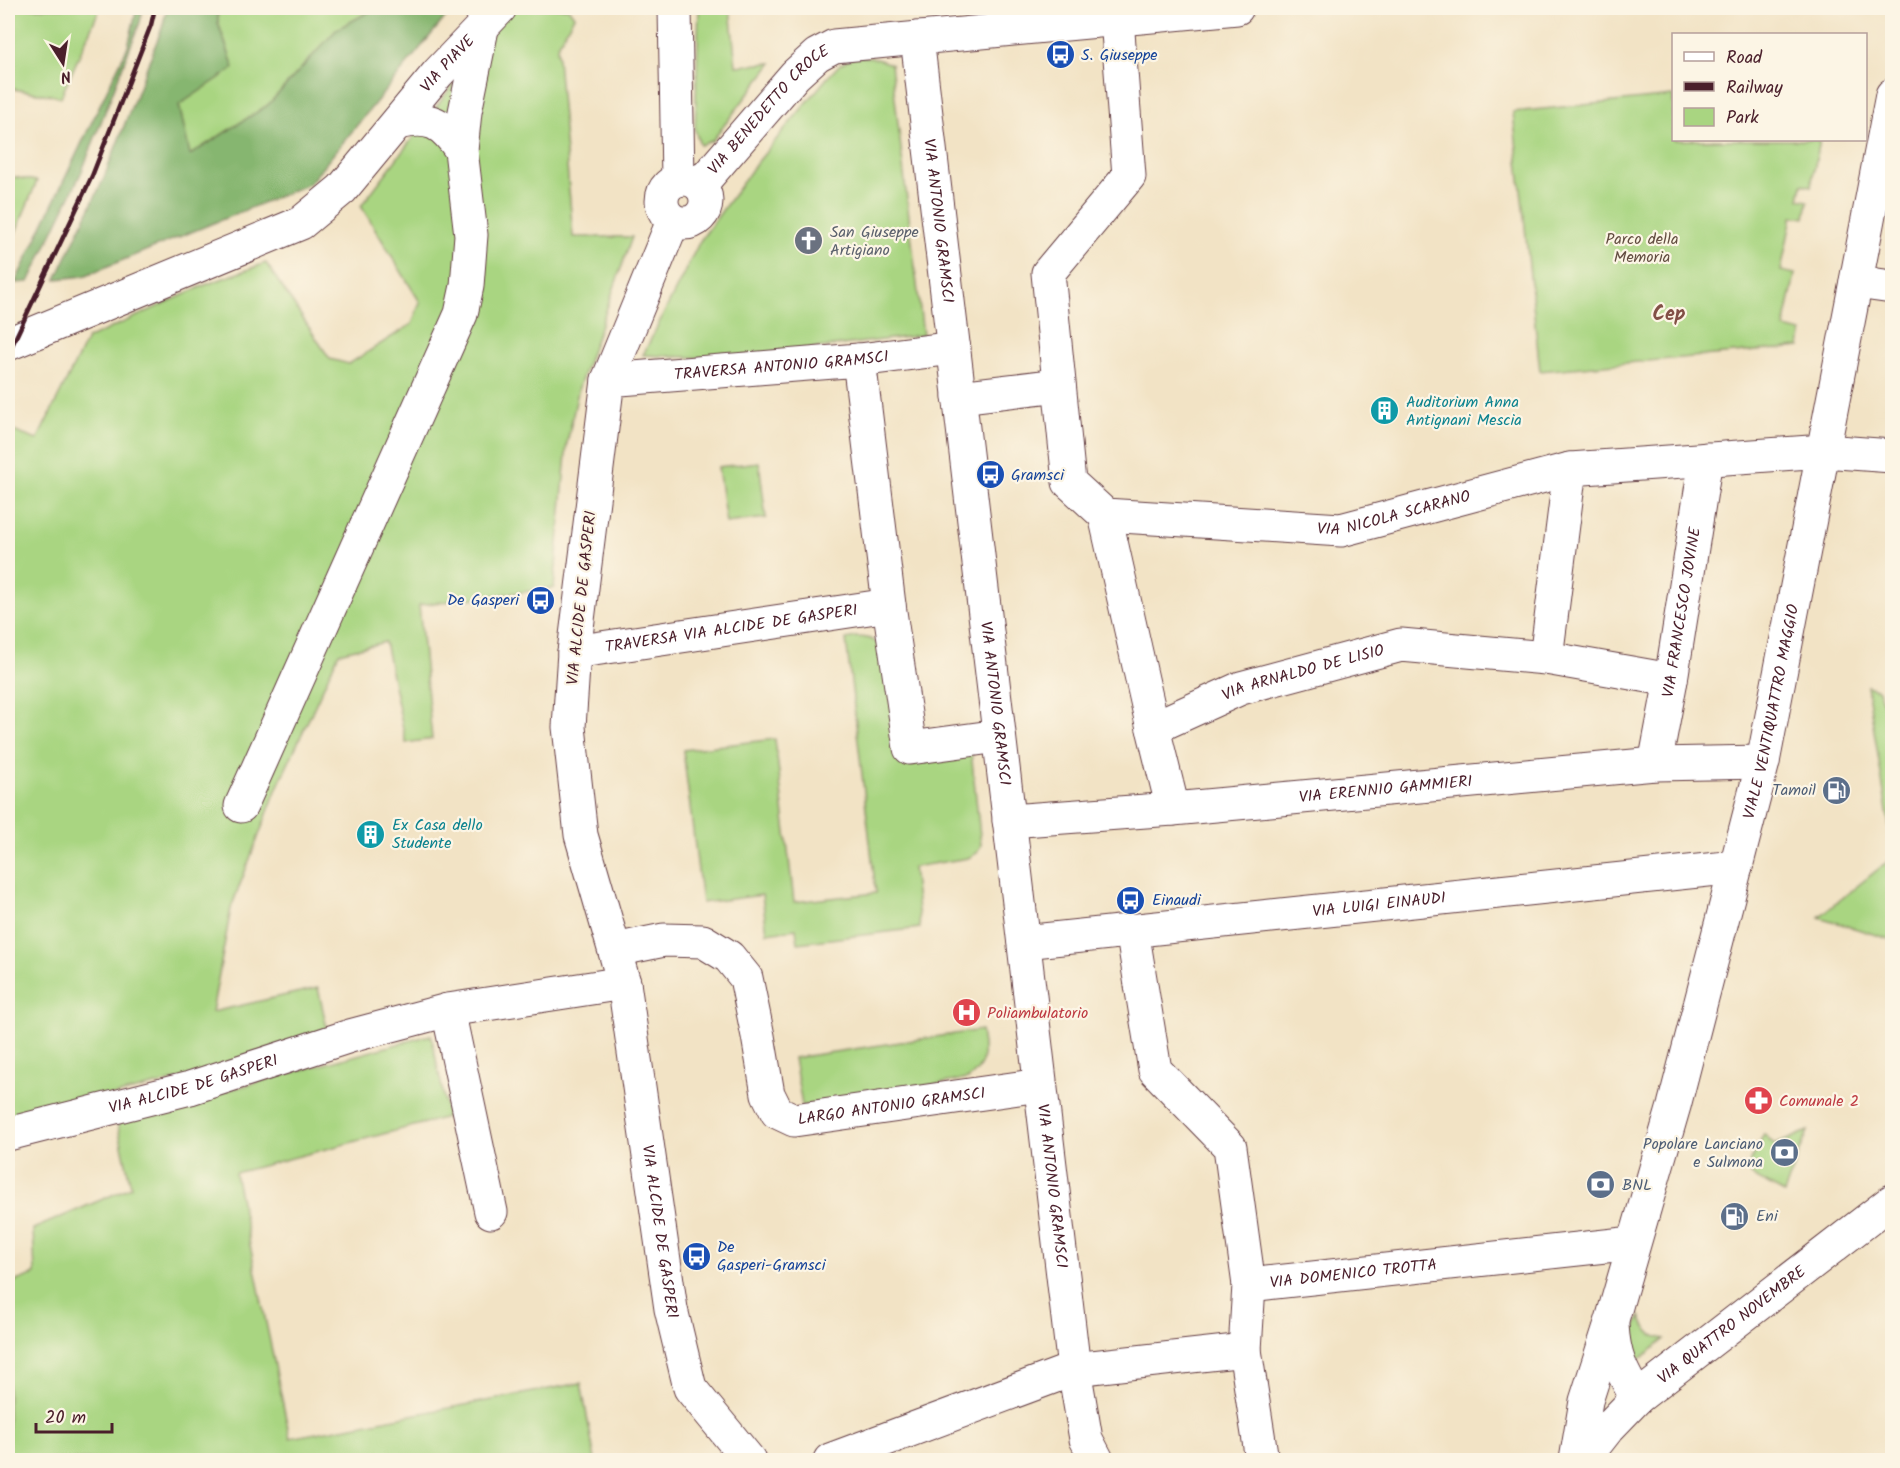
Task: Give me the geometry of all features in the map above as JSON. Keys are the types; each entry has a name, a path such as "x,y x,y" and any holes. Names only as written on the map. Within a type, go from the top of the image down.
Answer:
{"street":[{"path":"675,8 689,182"},
{"name":"VIA BENEDETTO CROCE","path":"673,221 664,211 662,201 663,192 670,184 689,182 816,55 834,46 917,38 1081,15 1117,19 1237,8"},
{"path":"458,131 492,16"},
{"name":"VIA PIAVE","path":"8,345 301,223 342,189 438,73 492,16"},
{"path":"1117,19 1129,176 1048,273 1069,482 1105,515 1173,809"},
{"name":"VIA ANTONIO GRAMSCI","path":"917,38 1074,1369 1086,1439 1097,1461"},
{"path":"242,806 461,314 467,286 471,235 458,131 438,73"},
{"name":"VIALE VENTIQUATTRO MAGGIO","path":"1576,1461 1586,1401 1674,1106 1762,762 1856,282 1889,136 1893,95"},
{"path":"398,123 416,119 434,122 458,131"},
{"name":"VIA ALCIDE DE GASPERI","path":"673,221 608,380 574,652 569,727 581,835 624,983 671,1309 690,1388 748,1461"},
{"path":"1856,282 1893,287"},
{"name":"TRAVERSA ANTONIO GRAMSCI","path":"608,380 859,360 954,348"},
{"path":"859,360 889,605 910,748 999,736"},
{"path":"959,397 1059,385"},
{"name":"VIA NICOLA SCARANO","path":"1105,515 1341,530 1569,469 1824,451 1893,456"},
{"name":"VIA FRANCESCO JOVINE","path":"1655,764 1671,681 1706,459"},
{"path":"1546,658 1569,469"},
{"name":"TRAVERSA VIA ALCIDE DE GASPERI","path":"574,652 889,605"},
{"name":"VIA ARNALDO DE LISIO","path":"1153,728 1241,688 1401,645 1546,658 1671,681"},
{"name":"VIA ERENNIO GAMMIERI","path":"1009,821 1173,809 1655,764 1762,762"},
{"name":"VIA LUIGI EINAUDI","path":"1024,942 1736,867"},
{"path":"1132,930 1155,1070 1230,1148 1249,1285"},
{"name":"LARGO ANTONIO GRAMSCI","path":"615,950 664,940 704,941 729,957 746,978 768,1094 777,1112 794,1120 1040,1085"},
{"name":"VIA ALCIDE DE GASPERI","path":"8,1134 190,1088 350,1036 448,1010 624,983"},
{"path":"448,1010 491,1212"},
{"name":"VIA QUATTRO NOVEMBRE","path":"1583,1461 1609,1427 1637,1398 1893,1201"},
{"name":"VIA DOMENICO TROTTA","path":"1262,1461 1245,1350 1249,1285 1633,1243"},
{"name":"VIALE VENTIQUATTRO MAGGIO","path":"1612,1320 1613,1347 1620,1369 1637,1398"},
{"path":"830,1461 1074,1369 1245,1350"}],"green space":[{"path":"8,8 100,8 61,97 8,88"},
{"path":"137,8 143,8 140,22 82,171 29,282 15,283 128,46"},
{"path":"167,8 218,8 218,23 234,68 179,105 190,155 268,105 337,29 376,8 453,8 309,184 84,276 56,279 103,180 162,28"},
{"path":"218,8 376,8 337,29 268,105 190,155 179,105 234,68 218,22"},
{"path":"511,8 568,8 574,16 557,47 573,237 632,237 579,387 567,443 554,588 419,605 432,739 406,743 385,642 339,653 277,788 231,908 212,1012 318,988 327,1028 206,1073 8,1121 8,429 37,440 87,339 205,285 266,263 330,359 349,364 412,324 420,302 361,206"},
{"path":"699,8 730,8 736,66 772,63 712,141 700,145 695,130"},
{"path":"855,57 871,57 891,64 923,335 727,359 643,355 700,241 756,164 827,78 840,64"},
{"name":"Parco della Memoria","path":"1672,96 1672,141 1820,141 1811,186 1802,184 1799,199 1808,201 1805,218 1792,216 1781,271 1795,274 1784,328 1802,332 1800,347 1540,371 1513,112"},
{"path":"8,176 37,181 8,251"},
{"path":"759,462 766,518 726,523 718,467"},
{"path":"856,637 870,639 882,648 902,762 971,751 981,845 977,853 968,858 913,867 920,928 798,943 796,929 767,933 762,895 702,903 683,750 775,739 794,902 876,893 846,639"},
{"path":"1867,686 1879,690 1892,743 1892,843"},
{"path":"1892,858 1892,940 1819,917"},
{"path":"981,1030 982,1063 968,1079 802,1106 794,1058"},
{"path":"431,1035 448,1117 235,1173 290,1438 581,1383 595,1460 8,1460 8,1284 35,1274 33,1229 131,1187 116,1117 214,1094"},
{"path":"1808,1131 1784,1193 1751,1175 1752,1172 1747,1169 1764,1134 1775,1145"},
{"path":"1640,1316 1649,1332 1665,1339 1643,1357 1634,1359 1628,1346"}],"railway":[{"path":"8,354 92,176 151,25 155,8"}],"place":[{"name":"S. Giuseppe","path":"1060,55"},
{"name":"San Giuseppe Artigiano","path":"809,241"},
{"name":"Auditorium Anna Antignani Mescia","path":"1385,411"},
{"name":"Gramsci","path":"990,475"},
{"name":"De Gasperi","path":"540,600"},
{"name":"Tamoil","path":"1837,790"},
{"name":"Ex Casa dello Studente","path":"371,834"},
{"name":"Einaudi","path":"1131,900"},
{"name":"Poliambulatorio","path":"966,1013"},
{"name":"Comunale 2","path":"1758,1101"},
{"name":"Popolare Lanciano e Sulmona","path":"1784,1153"},
{"name":"BNL","path":"1601,1185"},
{"name":"Eni","path":"1735,1216"},
{"name":"De Gasperi-Gramsci","path":"696,1256"}],"district":[{"name":"Cep","path":"1669,315"}]}
